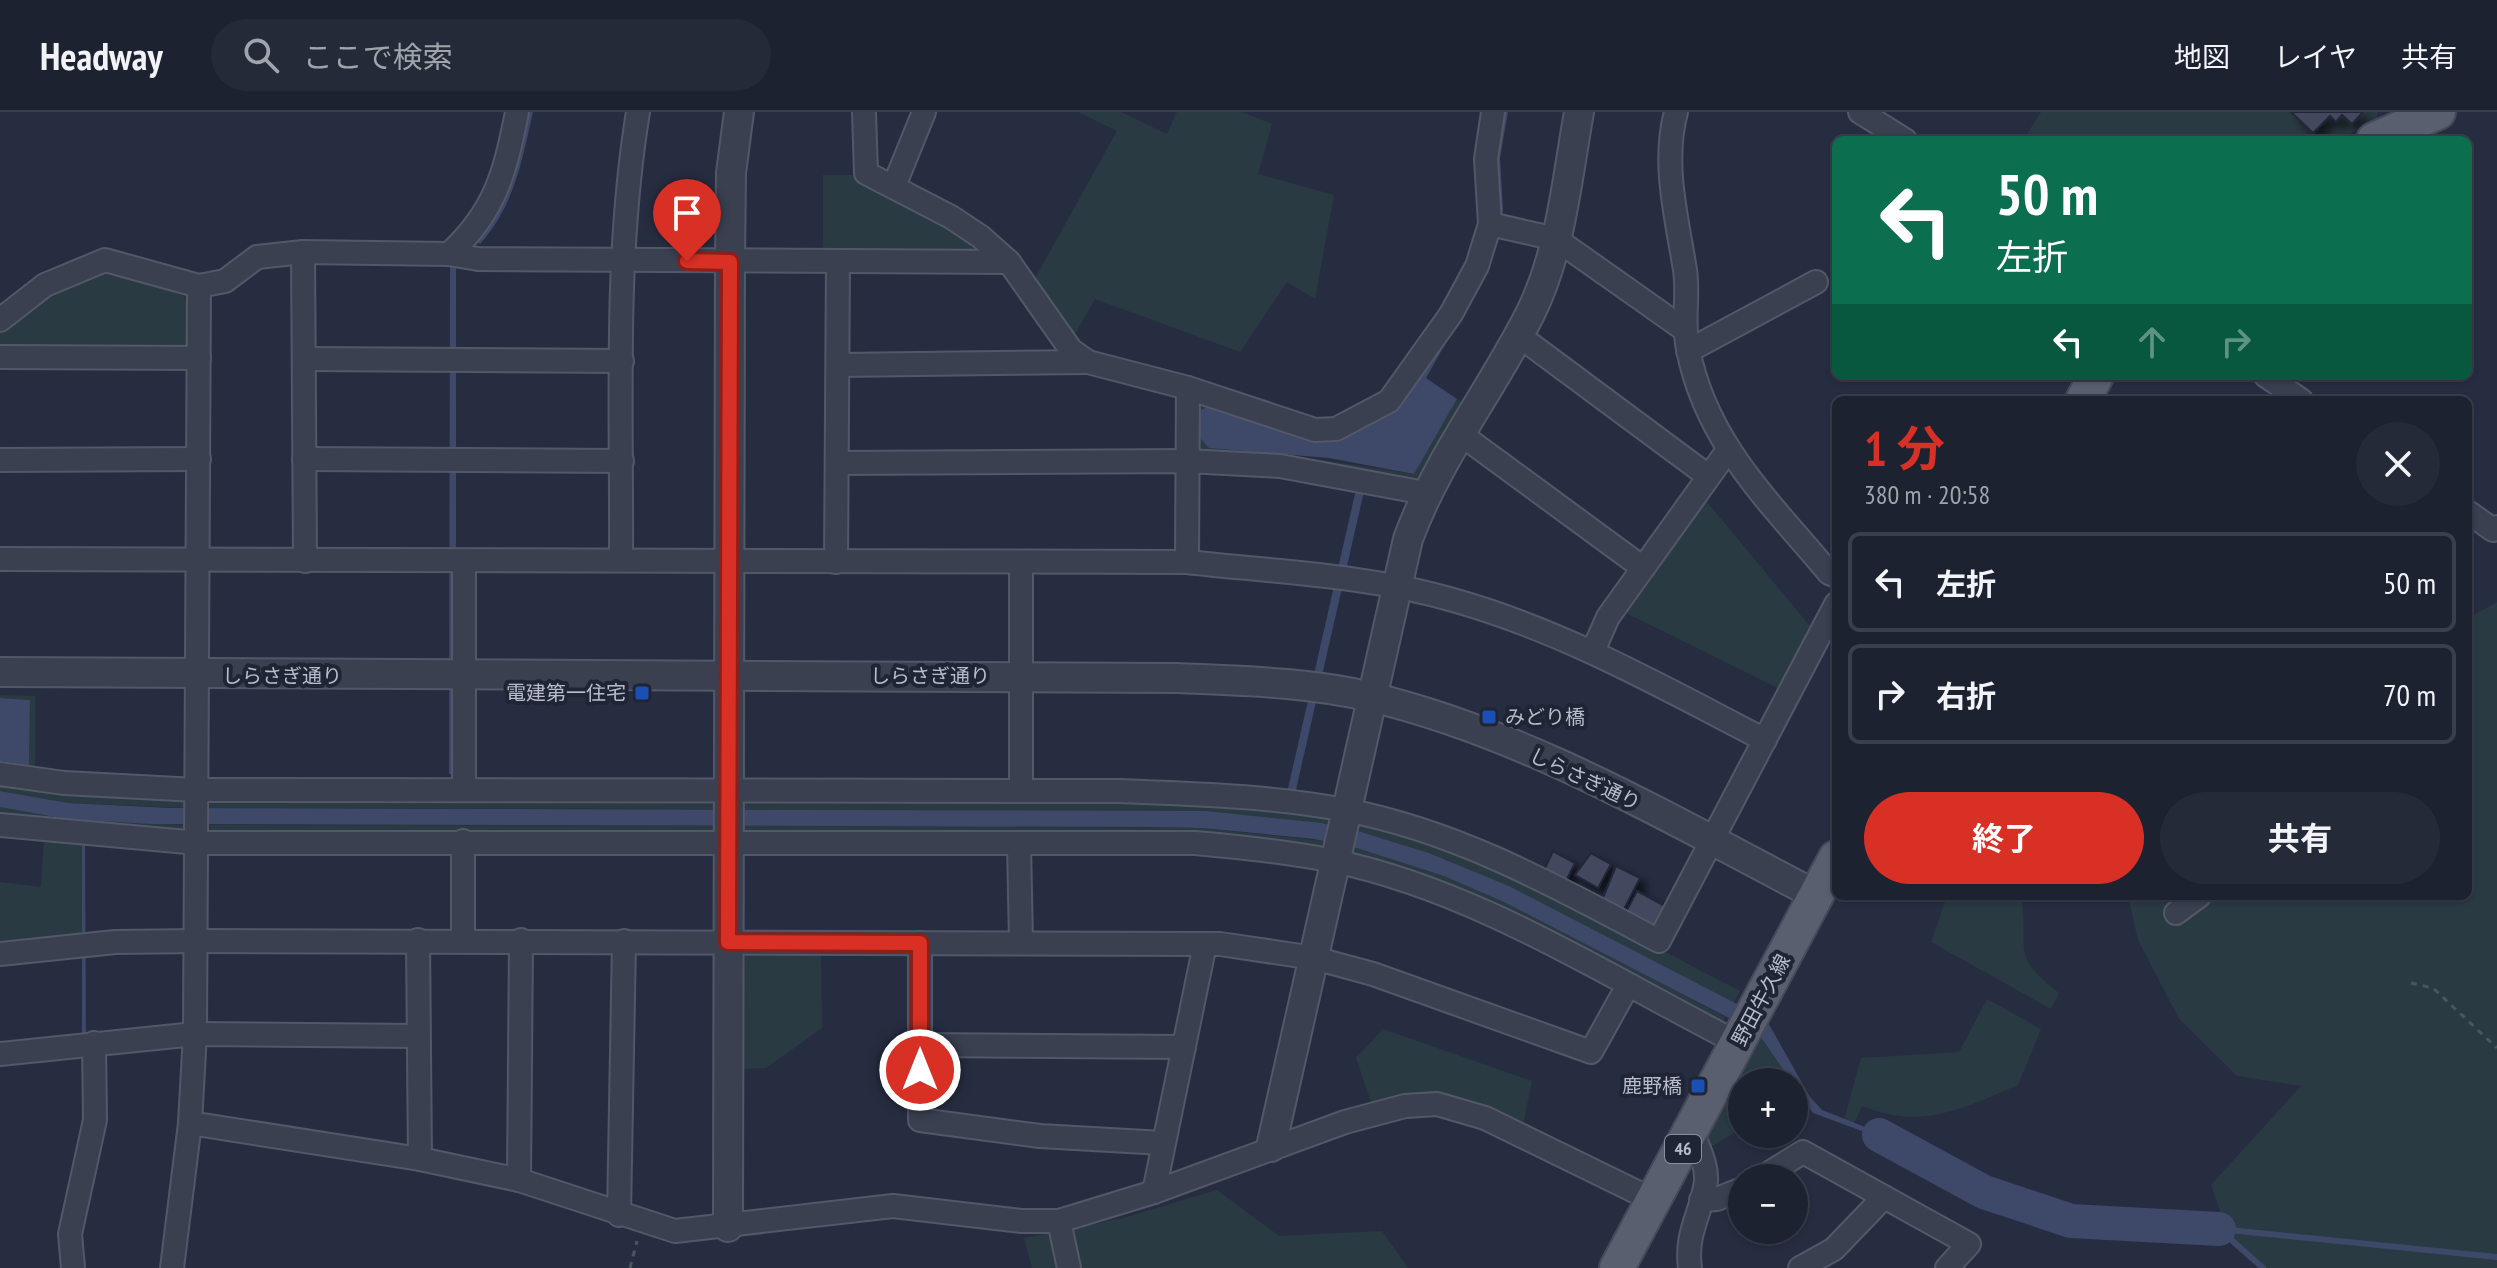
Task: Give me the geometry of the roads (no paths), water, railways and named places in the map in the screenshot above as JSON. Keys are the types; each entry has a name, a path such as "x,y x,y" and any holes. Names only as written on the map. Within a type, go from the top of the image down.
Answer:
{"main road":[{"path":"2384,128 2438,112"},
{"name":"野田牛久線","path":"1617,1268 1832,865"}],"street":[{"path":"449,254 469,236 491,206 502,180 517,112"},
{"path":"621,559 626,180 638,112"},
{"path":"728,1227 730,262 731,173 739,112"},
{"path":"864,112 866,173 951,217 1009,262 1071,350 1088,362"},
{"path":"894,186 924,112"},
{"path":"838,365 1088,362 1188,388 1315,430 1336,429 1389,401 1451,314 1477,266 1490,224 1486,159 1493,112"},
{"path":"1271,1147 1395,589 1425,493 1540,292 1556,239 1579,112"},
{"path":"1676,112 1670,142 1675,217 1685,273 1686,340 1705,408 1728,450 1832,574"},
{"path":"1860,112 1899,136"},
{"path":"1490,224 1556,239 1686,340"},
{"path":"303,252 305,561"},
{"path":"0,320 45,285 105,260 199,286 225,281 257,257 303,252 449,254 478,259 1009,262"},
{"path":"836,562 838,262"},
{"path":"1686,340 1816,282"},
{"path":"172,1268 190,1123 198,941 199,286"},
{"path":"1518,335 1708,476"},
{"path":"0,357 199,358"},
{"path":"304,359 622,361"},
{"path":"2272,380 2295,396"},
{"path":"1187,562 1188,388"},
{"path":"1459,433 1643,568"},
{"path":"1593,651 1608,617 1728,450"},
{"path":"0,460 199,459"},
{"path":"304,459 622,461"},
{"path":"837,463 1187,461 1280,466 1425,493"},
{"path":"2472,515 2493,530 2497,527"},
{"path":"0,559 1187,562 1333,578 1453,599 1593,651 1765,740"},
{"path":"464,562 464,790"},
{"path":"1021,563 1021,791"},
{"path":"0,774 64,783 197,790 1021,791 1251,797 1346,814 1479,851 1659,941 1832,612"},
{"name":"しらさぎ通り","path":"0,672 197,676 1021,677 1228,680 1329,689 1371,697 1438,717 1556,763 1816,895"},
{"path":"0,825 198,843 1195,843 1247,847 1336,859 1474,908 1627,987 1746,1028"},
{"path":"463,841 463,939"},
{"path":"1019,843 1021,943"},
{"path":"2176,913 2194,900"},
{"path":"0,954 115,942 198,941 463,939 1205,944 1314,958 1373,974 1591,1052 1627,987"},
{"path":"418,940 420,1159"},
{"path":"519,1180 521,940"},
{"path":"624,941 630,1218"},
{"path":"920,943 920,1120 1040,1136 1163,1143"},
{"path":"1154,1192 1205,944"},
{"path":"0,1054 195,1034 417,1036"},
{"path":"73,1268 70,1234 95,1120 94,1043"},
{"path":"920,1045 1184,1047"},
{"path":"190,1123 420,1159 519,1180 675,1231 893,1206 1021,1221 1059,1221 1154,1192 1271,1147 1379,1112 1437,1104 1485,1118 1655,1201"},
{"path":"1690,1268 1691,1228 1701,1200 1706,1171 1692,1132"},
{"path":"1784,1164 1803,1152 1969,1244 1947,1268"},
{"path":"1701,1200 1728,1195"},
{"path":"1800,1268 1834,1249 1884,1197"},
{"path":"1059,1221 1069,1268"}],"water":[{"path":"525,112 533,112 515,182 501,214 480,244 474,240"},
{"path":"1500,112 1508,112 1500,158 1503,209 1499,235 1469,302 1426,378 1457,399 1414,474 1329,458 1209,448 1200,438 1200,411 1206,407 1316,443 1343,439 1398,408 1462,301 1494,182"},
{"path":"450,262 456,264 456,774 449,774"},
{"path":"1357,485 1365,487 1295,794 1287,793"},
{"path":"0,698 30,700 29,765 0,761"},
{"path":"0,791 68,803 170,808 1206,811 1321,823 1429,853 1509,886 1766,1019 1794,1068 1782,1068 1758,1033 1504,902 1444,876 1357,848 1314,839 1203,828 1140,827 152,824 66,819 0,807"},
{"path":"82,841 85,842 86,1034 82,1034"},
{"path":"1808,1093 1822,1110 1870,1129 1921,1155 1919,1159 1881,1138 1813,1113 1808,1106"}],"waterway":[{"path":"1879,1135 1984,1192 2071,1221 2219,1229"},
{"path":"2219,1229 2497,1257"},
{"path":"2219,1229 2263,1268"}],"place":[{"name":"電建第一住宅","path":"642,693"},
{"name":"みどり橋","path":"1489,717"},
{"name":"鹿野橋","path":"1698,1086"}]}
